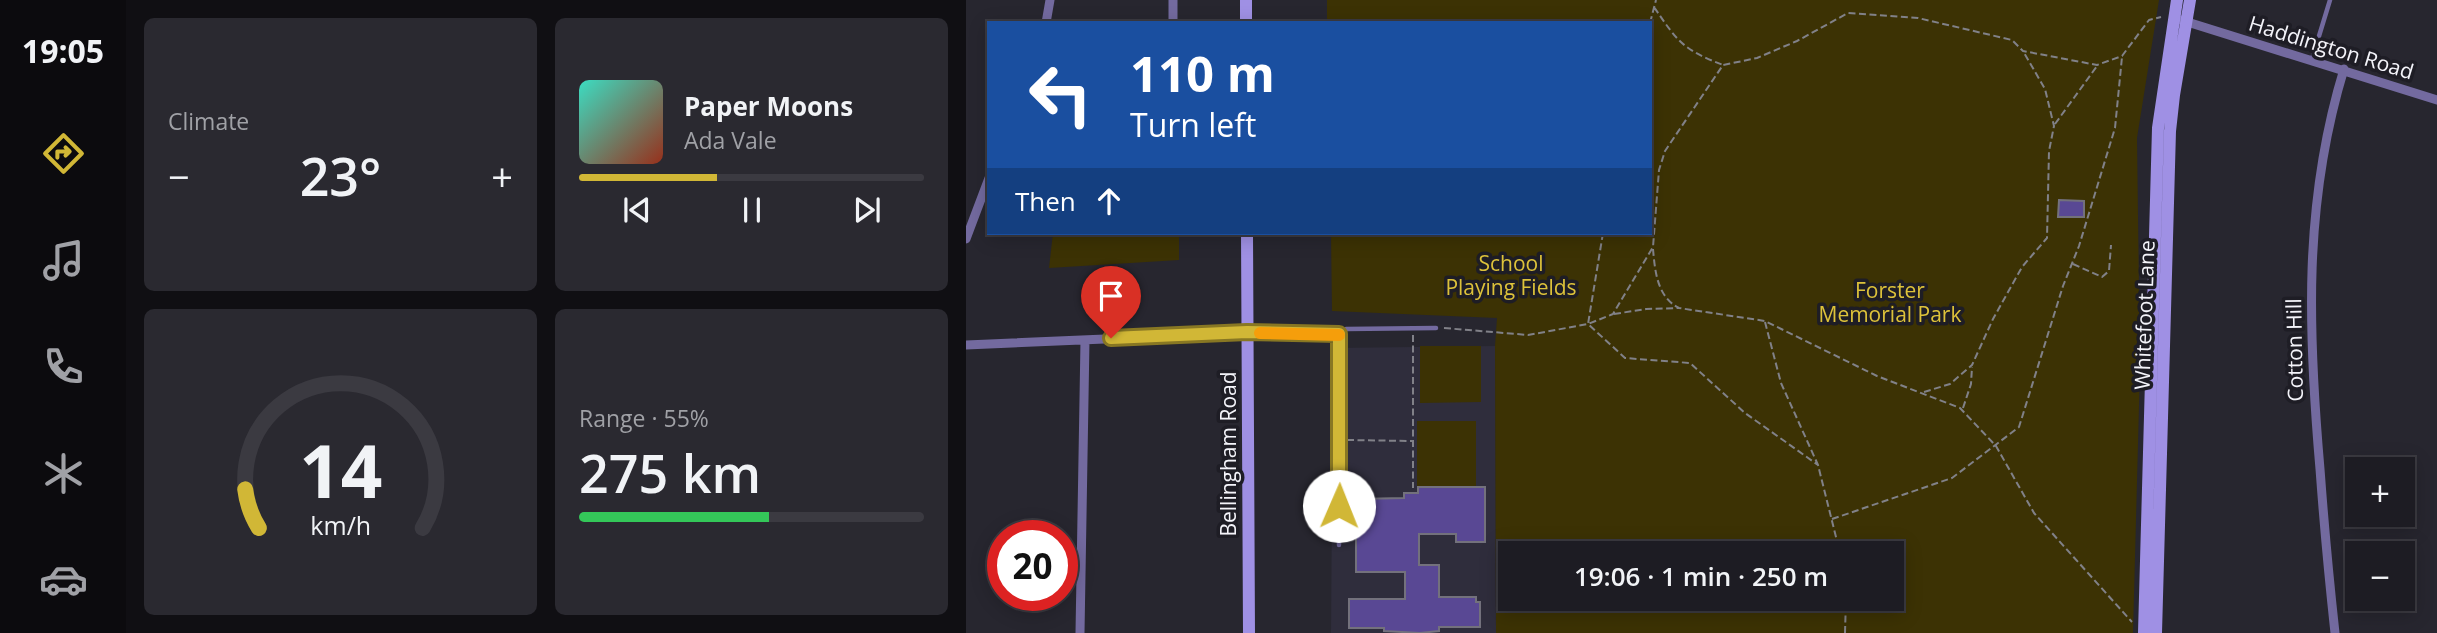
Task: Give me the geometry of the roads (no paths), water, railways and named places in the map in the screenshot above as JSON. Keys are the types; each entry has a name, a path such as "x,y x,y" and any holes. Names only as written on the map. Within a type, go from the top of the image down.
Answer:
{"street":[{"path":"1046,21 1050,0"},
{"path":"1173,0 1173,21"},
{"path":"1246,0 1247,21"},
{"name":"Whitefoot Lane","path":"2157,633 2154,488 2158,128 2177,0"},
{"name":"Whitefoot Lane","path":"2174,18 2190,0"},
{"name":"Haddington Road","path":"2174,18 2437,100"},
{"name":"Cotton Hill","path":"2336,633 2312,391 2311,252 2323,149 2344,69"},
{"path":"966,239 987,183"},
{"name":"Bellingham Road","path":"1247,235 1249,633"},
{"path":"966,345 1247,332"},
{"path":"1080,633 1085,340"},
{"name":"Whitefoot Lane","path":"2139,630 2154,488"}],"lane":[{"path":"2312,59 2330,0"},
{"path":"1247,332 1339,334 1346,329 1436,328"},
{"path":"1339,334 1339,545"}],"park label":[{"name":"School Playing Fields","path":"1511,276"},
{"name":"Forster Memorial Park","path":"1890,303"}]}
